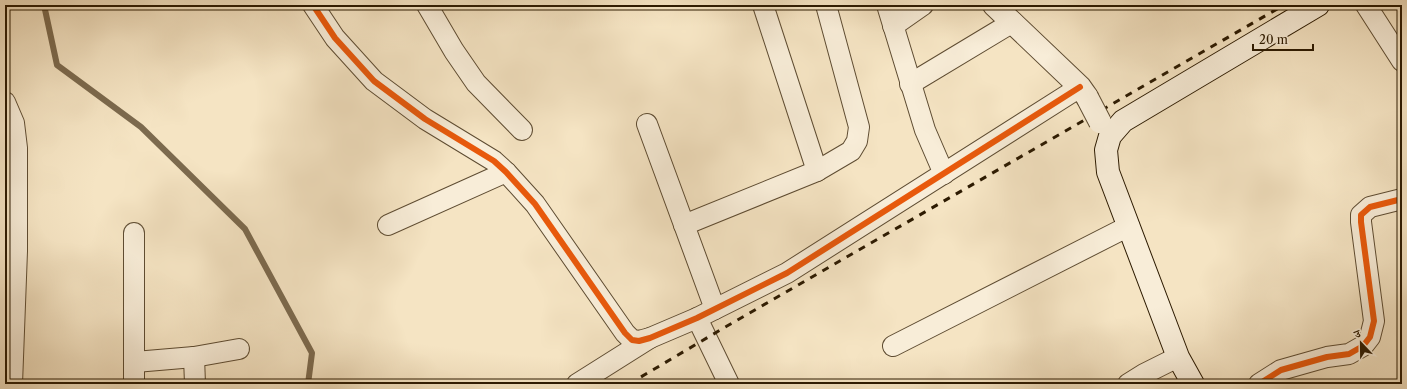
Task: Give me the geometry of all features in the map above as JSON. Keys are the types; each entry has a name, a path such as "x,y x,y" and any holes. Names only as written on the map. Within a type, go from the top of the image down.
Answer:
{"main road":[{"path":"994,5 1084,92 1105,129 1108,172 1178,357 1193,384"},
{"path":"1105,129 1123,121 1318,5"}],"street":[{"path":"313,5 334,38 374,81 425,118 494,161 506,172 535,204 625,333 632,340 639,341 650,338 697,318 787,274 944,174 1084,92"},
{"path":"427,5 454,51 476,83 522,130"},
{"path":"763,5 816,171"},
{"path":"684,225 816,171 851,151 857,141 859,127 826,5"},
{"path":"887,5 925,130 944,174"},
{"path":"893,26 924,5"},
{"path":"1366,5 1402,61"},
{"path":"910,84 1013,22"},
{"path":"5,102 14,123 17,148 17,251 12,384"},
{"path":"647,124 715,309"},
{"path":"388,225 506,172"},
{"path":"1259,384 1281,370 1327,357 1349,354 1364,346 1370,337 1374,321 1361,215 1370,207 1402,199"},
{"path":"892,346 1129,226"},
{"path":"134,233 134,384"},
{"path":"697,318 729,384"},
{"path":"578,384 650,338"},
{"path":"135,362 194,357 239,349"},
{"path":"194,357 195,384"},
{"path":"1128,384 1178,357"}],"waterway":[{"path":"44,5 57,65 141,127 245,229 312,353 308,384"}],"railway":[{"path":"629,384 1284,5"}],"cycle path":[{"path":"313,5 335,38 374,81 425,119 494,161 506,172 535,204 625,333 632,340 639,341 650,338 697,318 787,273 1080,87"},
{"path":"1259,384 1281,370 1327,357 1349,354 1363,346 1370,337 1374,321 1361,215 1370,207 1402,199"}]}
